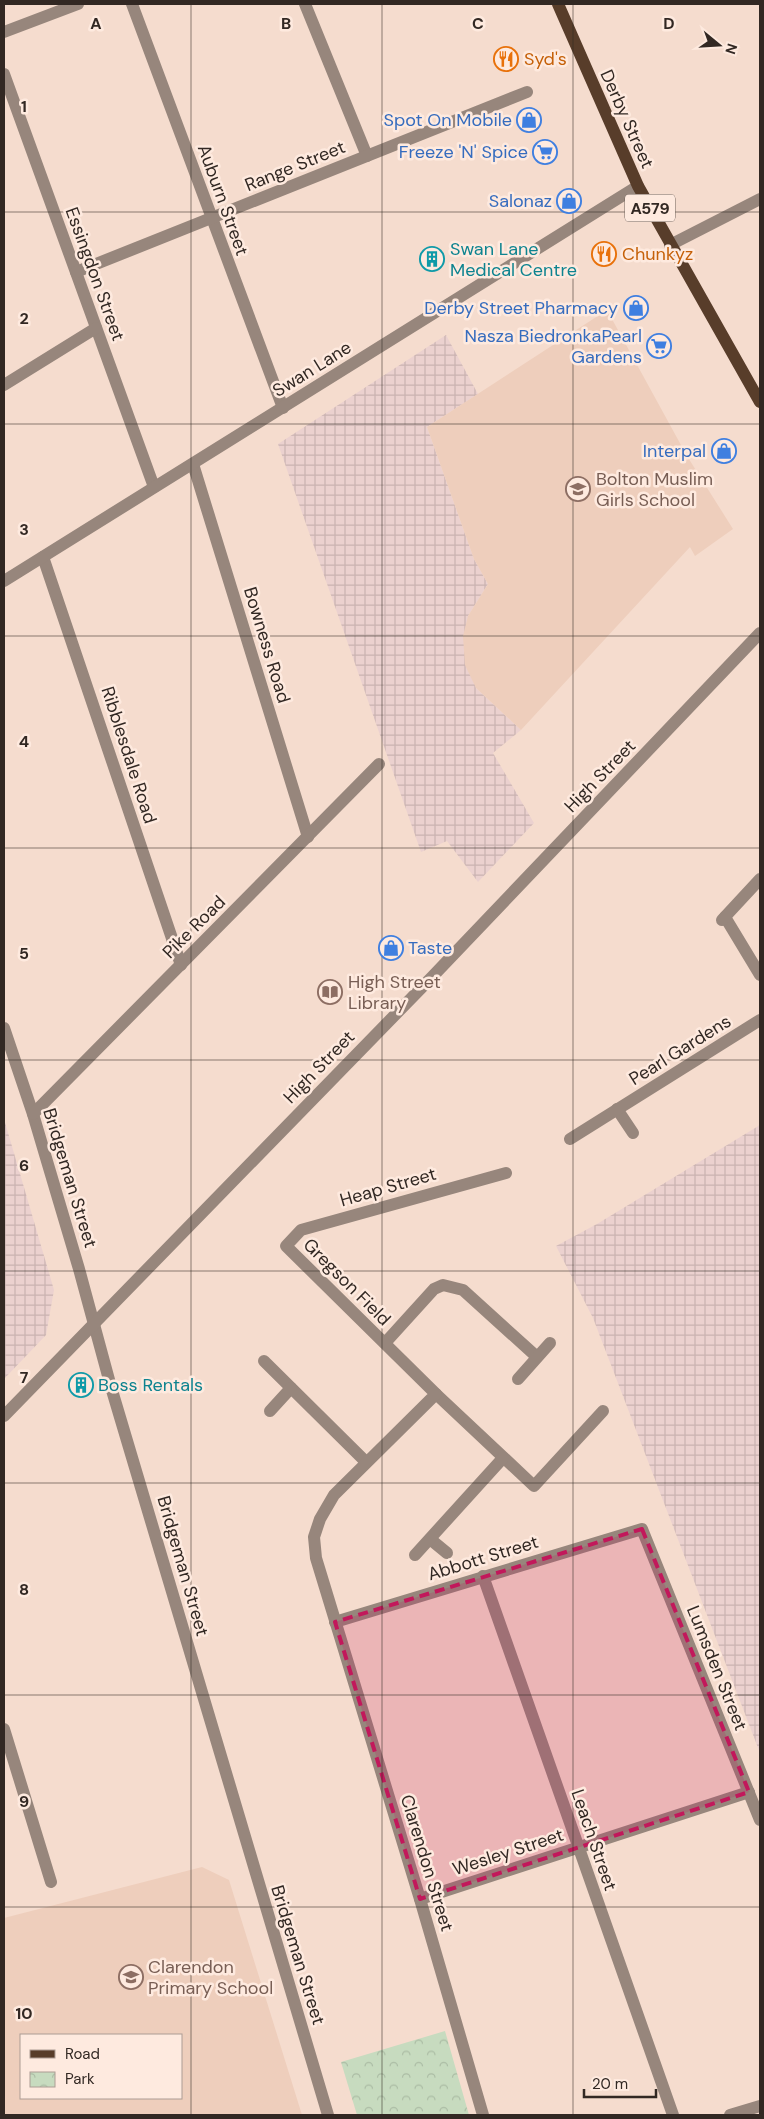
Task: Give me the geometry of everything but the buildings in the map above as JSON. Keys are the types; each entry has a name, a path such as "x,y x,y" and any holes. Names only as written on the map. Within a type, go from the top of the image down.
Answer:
{"main road":[{"name":"Derby Street","path":"558,4 638,186 760,402"}],"street":[{"path":"4,32 78,4"},
{"name":"Auburn Street","path":"132,4 282,408"},
{"path":"305,4 367,156"},
{"name":"Essingdon Street","path":"4,74 154,487"},
{"name":"Range Street","path":"76,272 527,92"},
{"name":"Swan Lane","path":"4,582 638,186"},
{"path":"670,245 760,198"},
{"path":"4,386 96,328"},
{"name":"Bowness Road","path":"193,464 308,837"},
{"name":"Ribblesdale Road","path":"43,557 181,965"},
{"name":"High Street","path":"4,1416 138,1276 445,963 760,633"},
{"name":"Pike Road","path":"33,1114 379,764"},
{"path":"760,879 723,918 760,975"},
{"name":"Pearl Gardens","path":"570,1139 760,1020"},
{"name":"Bridgeman Street","path":"4,1028 33,1114 95,1323 111,1387 328,2115"},
{"path":"618,1109 633,1133"},
{"name":"Heap Street","path":"286,1246 301,1230 506,1173"},
{"name":"Gregson Field","path":"286,1246 502,1458 534,1486 603,1411"},
{"name":"Gregson Field","path":"384,1343 434,1289 443,1285 463,1290 537,1357"},
{"path":"518,1379 550,1343"},
{"path":"264,1361 366,1462"},
{"path":"270,1411 291,1388"},
{"path":"335,1622 316,1558 314,1537 320,1519 334,1495 436,1394"},
{"path":"415,1554 502,1458"},
{"name":"Abbott Street","path":"335,1622 483,1576 642,1530"},
{"name":"Lumsden Street","path":"642,1530 760,1820"},
{"path":"430,1539 447,1553"},
{"name":"Leach Street","path":"483,1576 673,2115"},
{"name":"Clarendon Street","path":"335,1622 420,1899 483,2115"},
{"path":"4,1729 51,1882"},
{"name":"Wesley Street","path":"420,1899 749,1792"},
{"path":"730,2115 760,2106"}],"highlighted area":[{"path":"642,1529 749,1792 420,1899 335,1622"}],"shaded area":[{"name":"Bolton Muslim Girls School","path":"607,310 687,456 733,529 695,556 690,547 521,730 476,688 465,665 463,636 468,616 488,584 474,559 427,427"},
{"path":"446,335 478,394 427,427 474,559 488,584 468,616 476,688 521,730 493,753 534,823 478,882 447,841 421,852 278,444"},
{"path":"4,1119 54,1290 46,1335 4,1379"},
{"path":"760,1125 760,1753 593,1318 556,1246 597,1224"},
{"name":"Clarendon Primary School","path":"202,1867 229,1880 302,2115 4,2115 4,1918"}],"green space":[{"path":"445,2031 469,2115 357,2115 341,2062"}],"place":[{"name":"Syd's","path":"506,59"},
{"name":"Spot On Mobile","path":"529,120"},
{"name":"Freeze 'N' Spice","path":"545,152"},
{"name":"Salonaz","path":"569,201"},
{"name":"Chunkyz","path":"604,254"},
{"name":"Swan Lane Medical Centre","path":"432,259"},
{"name":"Derby Street Pharmacy","path":"636,308"},
{"name":"Nasza BiedronkaPearl Gardens","path":"659,346"},
{"name":"Interpal","path":"724,451"},
{"name":"Bolton Muslim Girls School","path":"578,489"},
{"name":"Taste","path":"391,948"},
{"name":"High Street Library","path":"330,992"},
{"name":"Boss Rentals","path":"81,1385"},
{"name":"Clarendon Primary School","path":"131,1977"}]}
